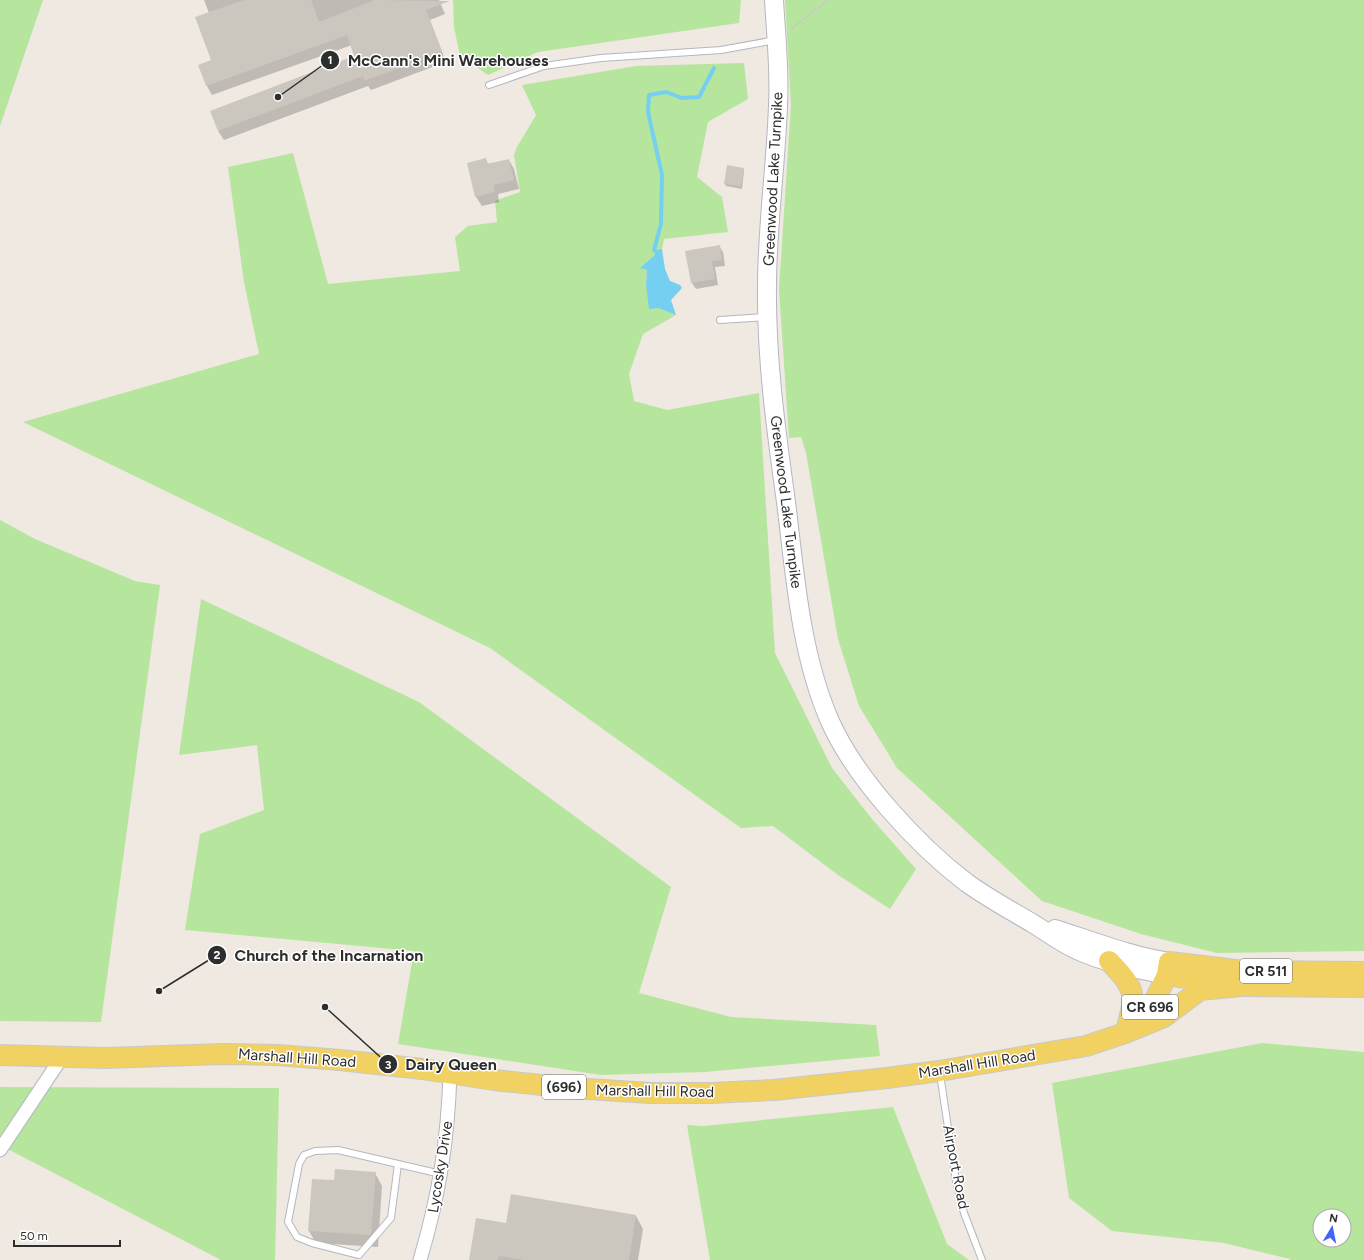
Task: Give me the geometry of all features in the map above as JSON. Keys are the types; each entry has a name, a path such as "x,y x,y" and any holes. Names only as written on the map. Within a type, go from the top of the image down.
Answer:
{"main road":[{"name":"Greenwood Lake Turnpike","path":"774,0 778,105 768,256 768,317 770,367 776,431 806,646 829,719 852,760 891,810 931,852 990,899 1077,950 1109,961 1168,969 1241,986 1364,987"},
{"name":"Greenwood Lake Turnpike","path":"1022,917 1126,953 1148,959 1168,969 1364,972"},
{"path":"1109,961 1125,978 1133,993 1132,1007 1125,1033"},
{"name":"Marshall Hill Road","path":"0,1055 105,1058 223,1054 277,1055 340,1060 450,1073 494,1080 572,1088 650,1093 712,1093 774,1090 939,1071 1086,1046 1125,1033 1152,1006 1168,969"},
{"path":"1125,1033 1164,1016 1200,990 1241,986"}],"street":[{"path":"0,1150 62,1057"},
{"name":"Lycosky Drive","path":"420,1260 429,1229 441,1174 449,1110 450,1073"}],"lane":[{"path":"489,86 544,66 602,58 721,50 776,40"},
{"path":"720,320 768,317"},
{"name":"Airport Road","path":"939,1071 956,1181 964,1213 982,1260"},
{"path":"398,1164 391,1218 359,1255 312,1243 297,1237 288,1222 299,1164 304,1155 315,1151 338,1150 441,1174"}],"path":[{"path":"776,40 828,0"}],"green space":[{"path":"0,0 43,0 0,126"},
{"path":"453,0 741,0 739,23 538,52 488,75 460,56 454,27"},
{"path":"785,0 1364,0 1364,951 1217,953 1141,934 1042,901 897,768 859,706 838,639 806,453 801,437 789,438 779,289 791,105"},
{"path":"744,63 748,99 708,122 697,177 722,197 728,232 664,239 662,249 655,250 655,255 641,268 647,270 646,284 658,308 676,315 643,334 629,374 634,401 667,410 759,393 775,653 832,768 872,819 916,869 890,909 838,875 773,826 741,828 490,648 23,422 259,354 244,282 228,167 293,153 328,284 460,271 455,237 468,226 497,222 495,201 520,192 514,155 517,147 536,115 522,85 636,66"},
{"path":"0,520 35,539 135,581 160,585 101,1022 0,1021"},
{"path":"201,599 419,702 671,887 639,993 731,1017 876,1025 880,1056 705,1072 601,1075 398,1044 414,951 185,930 200,834 264,810 257,745 179,755"},
{"path":"1262,1043 1364,1052 1364,1260 1290,1260 1224,1243 1112,1231 1069,1198 1052,1083"},
{"path":"0,1087 279,1088 275,1260 221,1260 0,1145"},
{"path":"893,1107 947,1244 969,1260 710,1260 687,1125 703,1126"}],"water":[{"path":"662,249 665,269 670,281 680,285 682,288 671,300 676,315 658,308 649,309 646,284 647,270 640,268 655,255 654,250"}],"building":[{"path":"244,0 311,0 319,22 375,0 450,1 426,10 442,52 364,81 363,76 218,131 210,111 354,56 347,35 206,86 198,65 211,60 195,17"},
{"path":"486,158 487,164 509,159 514,180 493,185 495,192 475,197 467,163"},
{"path":"727,165 744,168 741,186 724,184"},
{"path":"720,245 722,260 712,261 715,279 691,283 685,251"},
{"path":"335,1169 376,1172 370,1235 308,1231 312,1179 334,1180"},
{"path":"511,1194 636,1215 629,1260 525,1260 499,1256 498,1260 469,1260 476,1218 506,1223"}],"waterway":[{"path":"654,250 661,224 662,175 648,112 649,95 666,92 682,98 699,97 714,68"}],"place":[{"name":"McCann's Mini Warehouses","path":"278,97"},
{"name":"Church of the Incarnation","path":"159,991"},
{"name":"Dairy Queen","path":"325,1007"}]}
